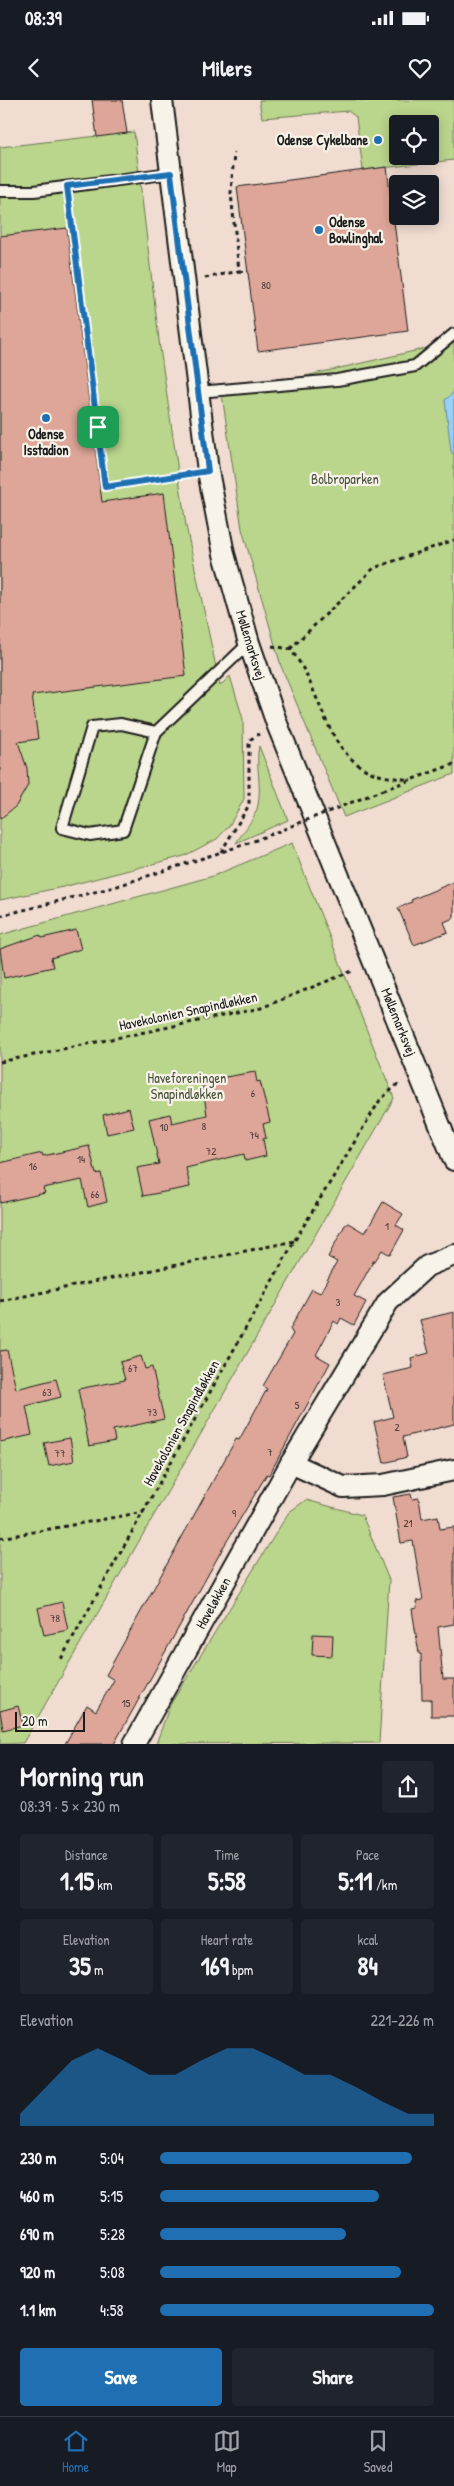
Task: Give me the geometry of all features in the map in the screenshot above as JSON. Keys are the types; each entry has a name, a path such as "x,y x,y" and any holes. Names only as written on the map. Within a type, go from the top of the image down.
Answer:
{"street":[{"name":"Møllemarksvej","path":"162,100 208,471 224,554 249,643 277,724 418,1067 454,1160"},
{"name":"Haveløkken","path":"134,1744 291,1464 388,1302 427,1266 454,1255"},
{"path":"291,1464 342,1487 383,1485 454,1470"}],"lane":[{"path":"0,191 34,191 171,173"},
{"path":"198,392 337,380 415,366 454,334"},
{"path":"156,732 121,724 92,727 62,828 90,835 122,830 156,732 249,643"}],"path":[{"path":"234,152 231,193 239,271"},
{"path":"67,186 105,487"},
{"path":"184,282 239,271 248,272"},
{"path":"100,488 208,471"},
{"path":"290,649 374,568 454,540"},
{"path":"249,643 290,649 302,663 340,750 360,767 376,774 411,780"},
{"path":"221,853 249,805 249,744 256,735 277,724"},
{"path":"0,916 114,887 221,853 454,764"},
{"name":"Havekolonien Snapindløkken","path":"0,1062 261,1008 374,962"},
{"name":"Havekolonien Snapindløkken","path":"61,1659 145,1512 295,1240 380,1100 418,1067"},
{"path":"0,1301 295,1240"},
{"path":"0,1538 145,1512"}],"green space":[{"name":"Odense Cykelbane","path":"259,100 454,100 454,160 439,162 439,115 389,115 389,165 408,165 363,170 356,117 348,111 262,118"},
{"path":"134,132 160,348 186,526 220,686 230,676 243,719 244,799 229,826 217,839 184,856 63,887 0,900 0,147"},
{"name":"Bolbroparken","path":"454,342 454,774 344,817 281,666 242,529 222,395"},
{"path":"259,746 288,820 236,843 257,810 259,798"},
{"name":"Haveforeningen Snapindløkken","path":"292,843 394,1098 23,1743 0,1744 0,935 213,876"},
{"path":"306,1500 362,1515 389,1580 379,1743 156,1744 170,1705 289,1512"}],"water":[{"path":"454,392 454,455 451,451 445,400"}],"building":[{"path":"92,100 122,100 127,133 97,137"},
{"name":"Odense Bowlinghal","path":"387,167 389,225 394,225 408,331 258,351 237,187"},
{"name":"Odense Isstadion","path":"67,228 102,502 164,493 186,676 32,695 38,739 18,742 27,768 28,785 16,806 0,819 0,236"},
{"path":"454,882 454,918 444,922 448,932 414,945 398,908 412,902 411,900"},
{"path":"76,930 81,949 51,958 53,967 4,978 0,949 40,935 42,938"},
{"path":"255,1072 257,1082 260,1081 270,1122 263,1124 266,1138 263,1139 266,1156 245,1161 244,1154 186,1168 190,1187 143,1196 137,1168 159,1164 149,1119 170,1114 172,1123 207,1115 202,1081"},
{"path":"129,1108 134,1128 107,1134 103,1115"},
{"path":"89,1146 96,1174 101,1173 107,1202 88,1207 82,1180 43,1188 45,1193 0,1203 0,1163 42,1153 43,1156"},
{"path":"383,1202 403,1214 396,1225 404,1230 390,1255 382,1250 374,1260 354,1296 366,1302 354,1325 341,1318 338,1324 334,1321 316,1355 330,1363 269,1475 267,1474 224,1546 114,1744 65,1744 87,1705 96,1711 114,1680 106,1675 236,1439 239,1440 267,1389 263,1386 293,1334 290,1329 312,1289 320,1293 337,1262 328,1257 345,1225 348,1223 365,1233"},
{"path":"454,1312 454,1424 403,1437 407,1457 384,1463 374,1422 393,1417 383,1375 413,1368 411,1358 429,1353 420,1320"},
{"path":"7,1350 16,1389 56,1379 61,1397 26,1406 32,1435 0,1442 0,1351"},
{"path":"141,1356 145,1369 152,1367 164,1419 113,1430 115,1441 89,1446 78,1389 125,1380 120,1362"},
{"path":"70,1438 74,1461 49,1466 44,1443"},
{"path":"411,1494 412,1499 419,1498 422,1519 438,1516 440,1529 454,1527 454,1624 438,1627 443,1679 454,1679 454,1716 431,1716 431,1699 422,1699 421,1654 419,1654 412,1609 417,1608 416,1601 423,1600 413,1541 401,1543 393,1497"},
{"path":"62,1602 68,1630 44,1635 38,1608"},
{"path":"313,1634 333,1635 332,1656 312,1655"},
{"path":"18,1706 23,1725 3,1730 0,1711"}],"place":[{"name":"Odense Cykelbane","path":"378,140"},
{"name":"Odense Bowlinghal","path":"319,230"},
{"name":"Odense Isstadion","path":"46,418"}],"route":[{"path":"171,173 208,471 105,487 98,427 67,186 171,173"}]}
